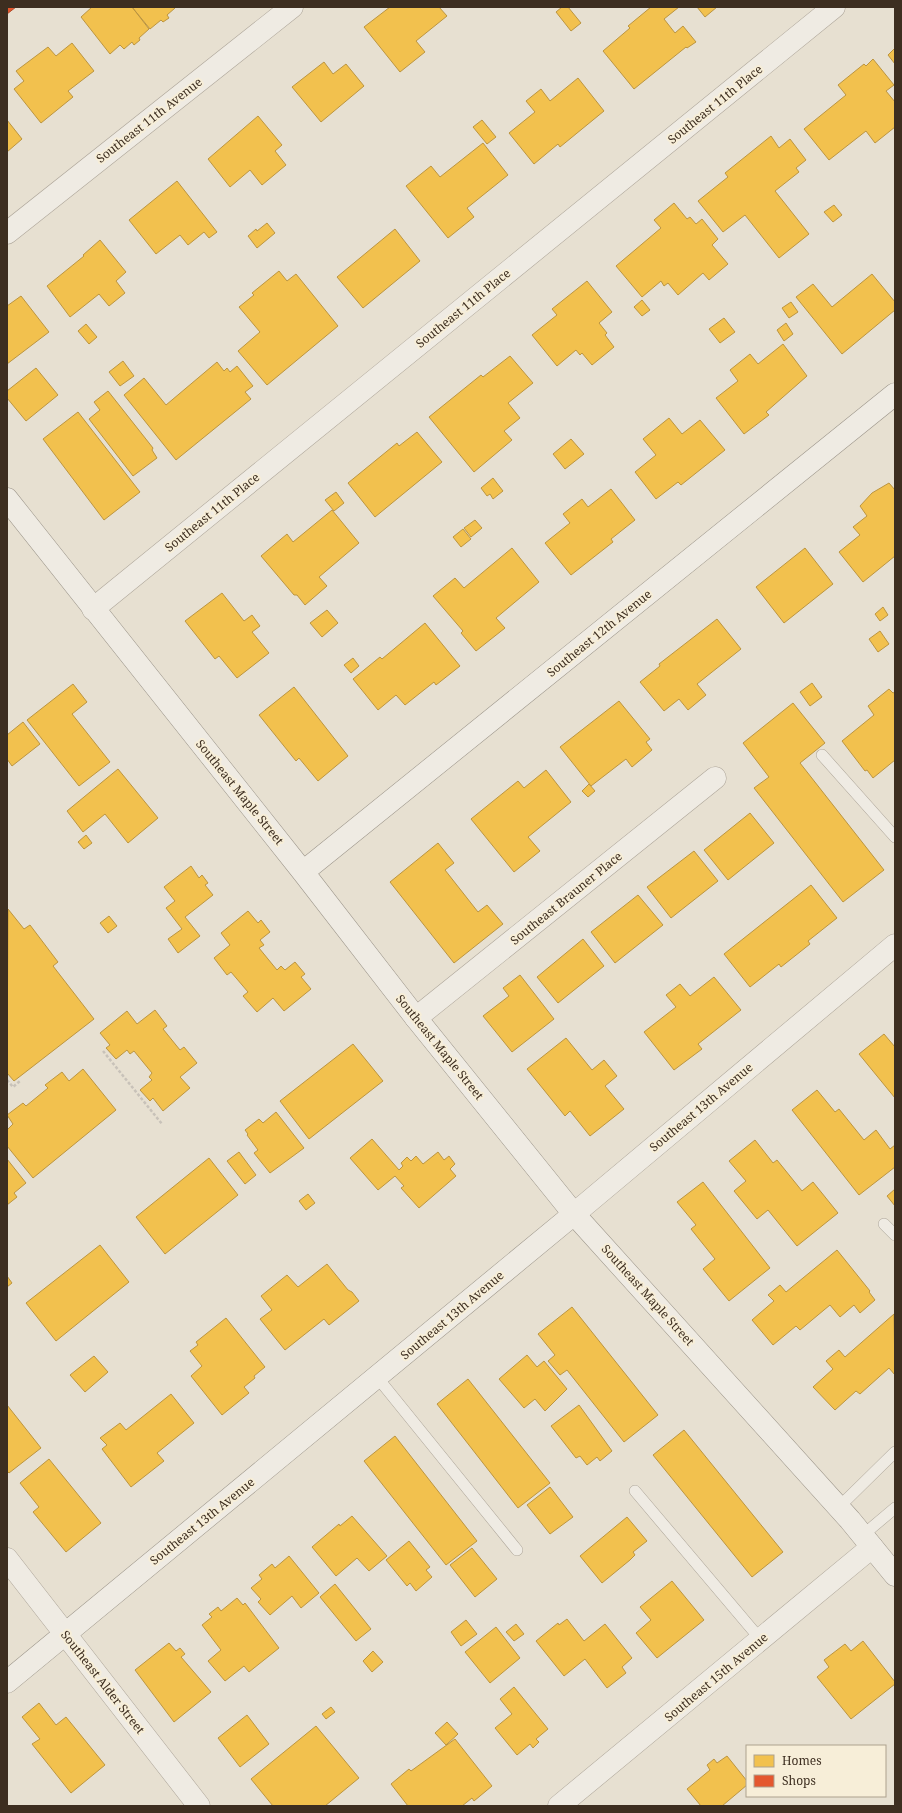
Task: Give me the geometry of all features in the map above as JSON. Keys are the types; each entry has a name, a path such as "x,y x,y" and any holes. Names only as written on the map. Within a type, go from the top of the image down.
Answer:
{"street":[{"name":"Southeast 11th Avenue","path":"7,233 292,7"},
{"name":"Southeast 11th Place","path":"93,609 834,7"},
{"name":"Southeast 12th Avenue","path":"303,872 895,394"},
{"name":"Southeast Maple Street","path":"7,499 303,872 416,1018 574,1214 838,1507 895,1575"},
{"name":"Southeast Brauner Place","path":"416,1018 715,778"},
{"name":"Southeast 13th Avenue","path":"7,1682 574,1214 895,945"},
{"name":"Southeast 15th Avenue","path":"559,1806 761,1640 867,1541"},
{"name":"Southeast Alder Street","path":"7,1559 199,1806"}],"lane":[{"path":"822,755 895,837"},
{"path":"884,1224 895,1235"},
{"path":"377,1377 517,1550"},
{"path":"838,1507 895,1452"},
{"path":"635,1491 761,1640"},
{"path":"867,1541 895,1508"}],"path":[{"path":"103,1051 162,1124"},
{"path":"7,1080 13,1086 20,1081"}],"building: Homes":[{"path":"92,7 132,7 149,29 134,45 132,42 124,49 120,45 110,54 81,17"},
{"path":"132,7 175,8 167,15 169,18 163,22 161,20 150,29"},
{"path":"390,7 439,7 447,16 416,41 425,52 400,72 364,27"},
{"path":"562,7 568,7 581,23 571,31 556,12"},
{"path":"651,7 679,7 664,19 675,33 683,26 696,42 687,48 686,47 634,89 603,51 630,28 628,26"},
{"path":"697,7 717,7 705,17"},
{"path":"72,43 94,71 68,91 73,97 41,123 14,89 24,81 16,71 48,47 56,56"},
{"path":"895,48 895,64 888,55"},
{"path":"873,59 894,85 886,91 895,102 895,127 875,143 866,131 829,160 804,129 846,95 838,85 864,64 866,66"},
{"path":"324,62 333,74 346,64 364,86 321,122 292,87"},
{"path":"578,78 604,111 560,147 558,144 534,164 509,133 535,112 526,101 541,89 550,101"},
{"path":"258,116 282,145 275,151 286,165 262,185 250,170 230,187 208,159"},
{"path":"7,120 22,139 7,152"},
{"path":"482,120 496,137 487,144 473,127"},
{"path":"771,136 779,148 790,139 806,160 796,168 799,172 775,191 809,234 779,258 745,215 723,232 698,201 728,177 725,173"},
{"path":"483,143 508,175 467,208 474,217 448,238 406,186 431,166 440,177"},
{"path":"177,181 217,232 209,238 204,232 188,245 180,235 156,254 129,220"},
{"path":"674,203 687,219 690,217 696,224 702,219 718,239 712,245 728,264 709,280 703,273 678,295 668,283 664,286 661,281 642,297 616,266 661,228 654,220"},
{"path":"834,205 842,215 833,222 824,212"},
{"path":"267,223 275,233 257,248 248,236 256,229 257,231"},
{"path":"395,229 420,261 363,308 337,277"},
{"path":"100,240 126,272 116,281 125,293 109,306 99,294 70,317 47,286 84,256 83,255"},
{"path":"279,271 287,281 296,274 338,326 267,385 238,351 260,332 239,307 254,295 252,293"},
{"path":"872,274 895,302 895,310 842,354 796,297 813,284 832,307"},
{"path":"587,281 612,312 599,323 607,333 605,335 614,347 592,365 582,353 580,355 576,350 557,366 532,335 557,315 552,309"},
{"path":"21,296 49,332 7,364 7,306"},
{"path":"642,300 650,310 642,316 634,307"},
{"path":"791,302 798,312 789,318 782,308"},
{"path":"724,318 735,332 720,343 709,329"},
{"path":"786,323 793,334 784,341 777,330"},
{"path":"86,324 97,337 89,344 78,331"},
{"path":"783,344 807,376 766,412 769,415 744,434 716,398 738,381 730,370 750,354 758,364"},
{"path":"510,356 533,383 508,403 520,418 504,431 512,440 474,472 429,417 481,375 483,377"},
{"path":"123,361 134,376 120,386 109,372"},
{"path":"217,362 224,371 227,368 230,372 237,366 253,386 245,392 251,399 176,460 124,395 144,378 166,405"},
{"path":"36,368 58,395 26,421 7,398 7,391"},
{"path":"108,391 153,448 152,450 157,458 133,476 89,419 100,410 94,402"},
{"path":"78,412 140,492 104,520 43,439"},
{"path":"669,418 682,434 700,420 725,450 681,485 678,482 656,499 635,472 656,455 643,439"},
{"path":"417,432 442,462 375,517 348,483 397,443 399,446"},
{"path":"571,439 584,454 565,469 553,454"},
{"path":"493,478 503,491 493,499 490,494 487,496 481,488"},
{"path":"889,483 895,490 895,556 863,582 839,552 860,535 853,527 867,516 860,506 872,493"},
{"path":"611,489 635,520 611,539 613,542 571,575 545,543 570,523 563,514 582,499 588,507"},
{"path":"336,492 344,503 334,511 325,500"},
{"path":"332,510 359,543 319,577 327,586 305,605 297,595 294,595 261,556 287,534 293,542"},
{"path":"475,520 482,528 471,537 464,528"},
{"path":"463,529 471,539 461,547 453,537"},
{"path":"512,548 539,582 496,618 505,628 476,651 461,633 463,631 433,596 455,578 464,588"},
{"path":"805,548 833,584 784,623 756,587"},
{"path":"222,593 244,621 252,615 260,626 252,632 269,653 237,678 219,656 215,659 185,621"},
{"path":"883,607 888,615 880,621 875,614"},
{"path":"327,610 338,623 322,637 310,623"},
{"path":"717,619 741,649 697,684 706,695 688,710 679,699 664,711 640,682 660,666 659,664"},
{"path":"425,623 460,666 436,685 434,682 405,705 396,695 378,710 353,679 380,657 382,659"},
{"path":"880,631 889,644 878,652 869,639"},
{"path":"353,658 359,666 351,673 344,665"},
{"path":"812,683 822,697 810,706 800,692"},
{"path":"73,684 87,702 72,714 110,762 79,786 27,720"},
{"path":"294,687 348,756 318,781 299,758 296,761 259,715"},
{"path":"889,689 893,693 895,692 895,760 873,778 867,770 865,771 842,741 874,715 868,706"},
{"path":"619,701 650,739 646,742 652,750 632,767 626,759 591,786 560,747"},
{"path":"793,703 825,743 800,763 884,870 843,902 754,788 769,777 743,743"},
{"path":"23,722 40,744 12,766 7,759 7,735"},
{"path":"118,769 158,818 128,843 105,814 83,832 67,811"},
{"path":"546,770 571,802 528,837 540,851 514,872 471,819 518,781 524,788"},
{"path":"589,784 595,791 588,797 582,791"},
{"path":"750,813 774,843 728,880 704,850"},
{"path":"86,835 92,843 84,849 78,842"},
{"path":"438,843 454,863 445,870 478,912 487,905 503,924 454,963 390,882"},
{"path":"694,851 718,881 671,918 647,887"},
{"path":"191,866 199,878 202,875 208,883 205,885 213,895 185,917 200,936 178,953 168,939 182,929 166,908 175,901 164,887"},
{"path":"811,885 837,918 808,941 810,944 781,967 779,964 750,987 724,954"},
{"path":"638,895 663,925 615,963 591,932"},
{"path":"8,909 24,929 30,925 58,962 53,966 94,1019 14,1081 7,1073"},
{"path":"248,911 258,923 261,920 270,932 260,940 264,945 259,948 277,970 281,966 285,970 295,962 305,974 301,977 311,989 284,1011 273,998 257,1012 243,996 248,992 231,972 227,975 214,958 230,945 221,933"},
{"path":"109,916 117,926 108,933 100,923"},
{"path":"583,939 604,966 558,1003 537,977"},
{"path":"520,975 554,1019 512,1052 483,1016 509,996 503,988"},
{"path":"714,977 741,1010 698,1044 702,1049 674,1070 644,1032 676,1007 666,995 680,984 690,996"},
{"path":"155,1010 167,1026 163,1029 180,1050 184,1047 197,1063 180,1077 190,1088 163,1111 153,1098 150,1101 140,1090 152,1080 149,1077 152,1073 134,1051 130,1054 127,1050 116,1059 106,1048 110,1045 100,1033 127,1011 137,1024"},
{"path":"884,1034 895,1047 895,1098 859,1054"},
{"path":"566,1038 592,1070 604,1060 617,1076 605,1086 624,1109 590,1136 570,1111 565,1116 527,1069"},
{"path":"353,1044 383,1081 309,1139 280,1101"},
{"path":"83,1069 116,1110 33,1178 7,1146 7,1130 13,1124 7,1115 23,1103 26,1106 48,1088 45,1085 62,1072 69,1081"},
{"path":"817,1090 835,1112 839,1109 864,1140 876,1130 890,1149 895,1145 895,1167 859,1195 792,1110"},
{"path":"276,1112 304,1148 270,1173 254,1153 258,1150 245,1130 259,1119 263,1123"},
{"path":"372,1139 399,1170 403,1166 401,1163 407,1157 411,1161 416,1156 423,1164 438,1152 444,1160 449,1156 455,1164 450,1169 456,1176 419,1208 401,1188 404,1186 395,1176 378,1190 350,1158"},
{"path":"755,1140 773,1163 777,1160 802,1191 813,1182 838,1213 797,1246 768,1210 757,1219 734,1191 746,1181 729,1161"},
{"path":"239,1152 256,1175 245,1184 227,1161"},
{"path":"209,1158 238,1195 165,1254 136,1217"},
{"path":"7,1159 26,1183 14,1193 17,1197 7,1205"},
{"path":"703,1182 770,1268 729,1301 703,1269 715,1259 691,1229 696,1225 677,1202"},
{"path":"895,1189 895,1206 887,1196"},
{"path":"308,1194 315,1203 306,1210 299,1201"},
{"path":"100,1245 129,1282 56,1341 26,1303"},
{"path":"837,1250 870,1291 869,1292 875,1300 860,1313 854,1305 840,1317 830,1305 800,1330 796,1326 773,1345 752,1320 774,1301 768,1295 780,1285 786,1292"},
{"path":"327,1264 359,1301 329,1325 324,1319 285,1350 260,1319 272,1310 261,1296 287,1275 298,1287"},
{"path":"7,1276 12,1283 7,1287"},
{"path":"572,1307 658,1415 624,1442 567,1370 560,1375 548,1361 555,1355 538,1334"},
{"path":"894,1314 895,1375 889,1368 860,1394 856,1391 835,1410 813,1387 833,1369 826,1361 839,1350 845,1357"},
{"path":"226,1318 265,1367 244,1387 249,1393 222,1415 191,1376 202,1366 190,1351 198,1345 196,1342"},
{"path":"527,1355 537,1367 544,1361 567,1389 545,1411 535,1399 524,1408 499,1379"},
{"path":"94,1356 108,1372 85,1392 70,1375"},
{"path":"468,1379 550,1483 518,1508 437,1404"},
{"path":"171,1394 194,1423 157,1453 164,1461 131,1487 102,1449 107,1445 100,1438 120,1423 126,1430"},
{"path":"7,1405 41,1448 9,1473 7,1471"},
{"path":"579,1405 612,1451 600,1461 597,1457 587,1465 580,1456 576,1458 551,1426"},
{"path":"684,1430 783,1552 752,1577 653,1455"},
{"path":"395,1436 477,1541 446,1565 364,1461"},
{"path":"49,1459 101,1523 66,1552 33,1512 39,1507 20,1483"},
{"path":"550,1487 573,1517 550,1534 527,1505"},
{"path":"352,1516 387,1556 369,1571 357,1558 336,1576 312,1547 339,1524 340,1526"},
{"path":"627,1517 647,1541 633,1552 635,1555 630,1560 602,1583 580,1556"},
{"path":"409,1541 430,1567 426,1570 432,1577 416,1591 410,1583 407,1586 386,1560"},
{"path":"472,1548 497,1579 475,1597 450,1565"},
{"path":"289,1556 319,1593 301,1608 292,1596 270,1615 258,1602 261,1599 251,1588 262,1579 259,1575 272,1564 275,1568"},
{"path":"672,1581 704,1620 657,1658 636,1633 651,1620 640,1607"},
{"path":"335,1584 371,1629 356,1641 320,1597"},
{"path":"237,1598 243,1605 245,1603 279,1648 249,1672 244,1666 225,1681 208,1661 221,1650 202,1625 212,1617 209,1614 218,1607 221,1611"},
{"path":"567,1619 584,1641 605,1624 632,1658 622,1667 626,1673 607,1688 585,1659 564,1676 536,1641 558,1623 559,1625"},
{"path":"466,1620 477,1634 461,1646 451,1632"},
{"path":"516,1624 524,1634 514,1641 506,1632"},
{"path":"496,1627 520,1658 490,1683 465,1652"},
{"path":"863,1641 895,1684 851,1719 817,1677 829,1667 824,1660 845,1644 851,1651"},
{"path":"169,1643 176,1651 180,1648 185,1654 181,1657 211,1692 174,1722 135,1670"},
{"path":"373,1651 383,1662 372,1672 363,1661"},
{"path":"514,1687 548,1729 536,1739 539,1742 533,1748 530,1744 517,1755 495,1728 512,1714 500,1699"},
{"path":"39,1703 56,1725 66,1717 105,1765 71,1793 32,1744 40,1739 22,1717"},
{"path":"331,1707 335,1712 326,1719 322,1714"},
{"path":"247,1715 269,1744 240,1767 218,1738"},
{"path":"447,1722 458,1734 446,1745 435,1733"},
{"path":"316,1726 359,1778 325,1806 273,1806 251,1779"},
{"path":"455,1739 492,1786 474,1801 472,1798 462,1806 408,1806 391,1784 409,1769 411,1771"},
{"path":"727,1756 746,1780 746,1786 722,1806 701,1806 687,1789 710,1770 707,1765 714,1759 717,1763"}],"building: Shops":[{"path":"7,7 16,7 7,14"}]}
